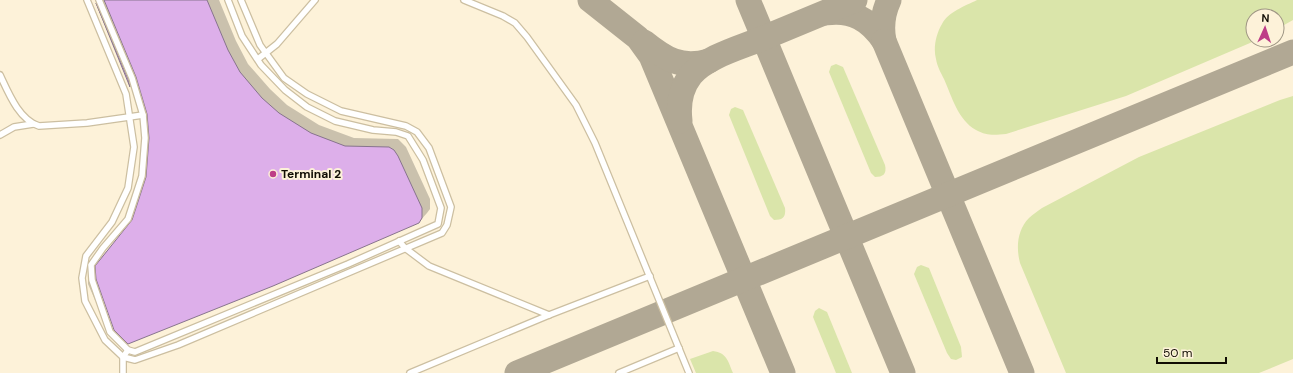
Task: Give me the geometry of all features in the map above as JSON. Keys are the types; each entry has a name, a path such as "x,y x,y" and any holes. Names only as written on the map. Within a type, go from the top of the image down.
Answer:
{"lane":[{"path":"87,0 126,94 134,147 128,188 112,222 86,256 82,278 85,301 105,340 123,357 135,360 178,345 442,233 447,225 451,207 429,148 418,132 406,126 341,111 307,94 284,78 260,45 241,0"},
{"path":"98,0 132,78 143,115 145,138 142,176 128,220 103,248 91,265 92,280 110,332 128,350 135,352 348,264 438,224 441,208 423,160 408,136 396,132 373,130 335,121 306,107 285,90 258,60 242,36 228,0"},
{"path":"258,60 277,44 315,0"},
{"path":"464,0 503,16 515,24 576,105 595,143 689,373"},
{"path":"0,75 22,114 32,124"},
{"path":"0,135 14,127 32,124 47,126 81,124 143,115"},
{"path":"399,241 405,248 430,266 549,316"},
{"path":"410,373 650,276"},
{"path":"619,373 678,348"},
{"path":"123,373 123,357 128,350"}],"green space":[{"path":"977,0 1293,0 1293,20 1285,24 1285,8 1245,8 1245,45 1126,96 1006,134 991,135 976,130 970,126 960,114 938,67 935,55 935,46 940,28 948,16"},
{"path":"836,64 843,67 885,165 885,173 880,176 875,177 871,173 829,72 831,66"},
{"path":"1293,96 1293,359 1259,373 1066,373 1020,263 1018,239 1025,223 1042,208 1139,157"},
{"path":"735,107 743,110 785,208 785,214 782,219 774,220 770,216 729,115 731,109"},
{"path":"921,265 929,268 961,347 962,357 956,360 951,359 947,353 914,274 917,267"},
{"path":"819,308 827,312 852,373 836,373 813,317 815,311"},
{"path":"713,351 718,352 726,358 733,373 696,373 690,359"}],"building":[{"name":"Terminal 2","path":"104,0 207,0 228,50 240,72 262,98 279,113 311,133 345,146 389,147 394,150 422,208 422,218 419,223 273,286 128,344 114,330 96,279 95,266 132,220 146,177 149,138 147,114 136,77"},
{"path":"96,3 128,79 130,87"}],"taxiway":[{"path":"590,0 638,38 651,56 783,373"},
{"path":"748,0 903,373"},
{"path":"680,121 679,109 684,86 691,75 705,63 723,54 855,0"},
{"path":"826,13 844,13 860,18 873,27 884,41 883,20 889,0"},
{"path":"884,41 1022,373"},
{"path":"644,42 666,58 674,61 690,64 709,61"},
{"path":"517,373 1293,52"}],"place":[{"name":"Terminal 2","path":"273,174"}]}
